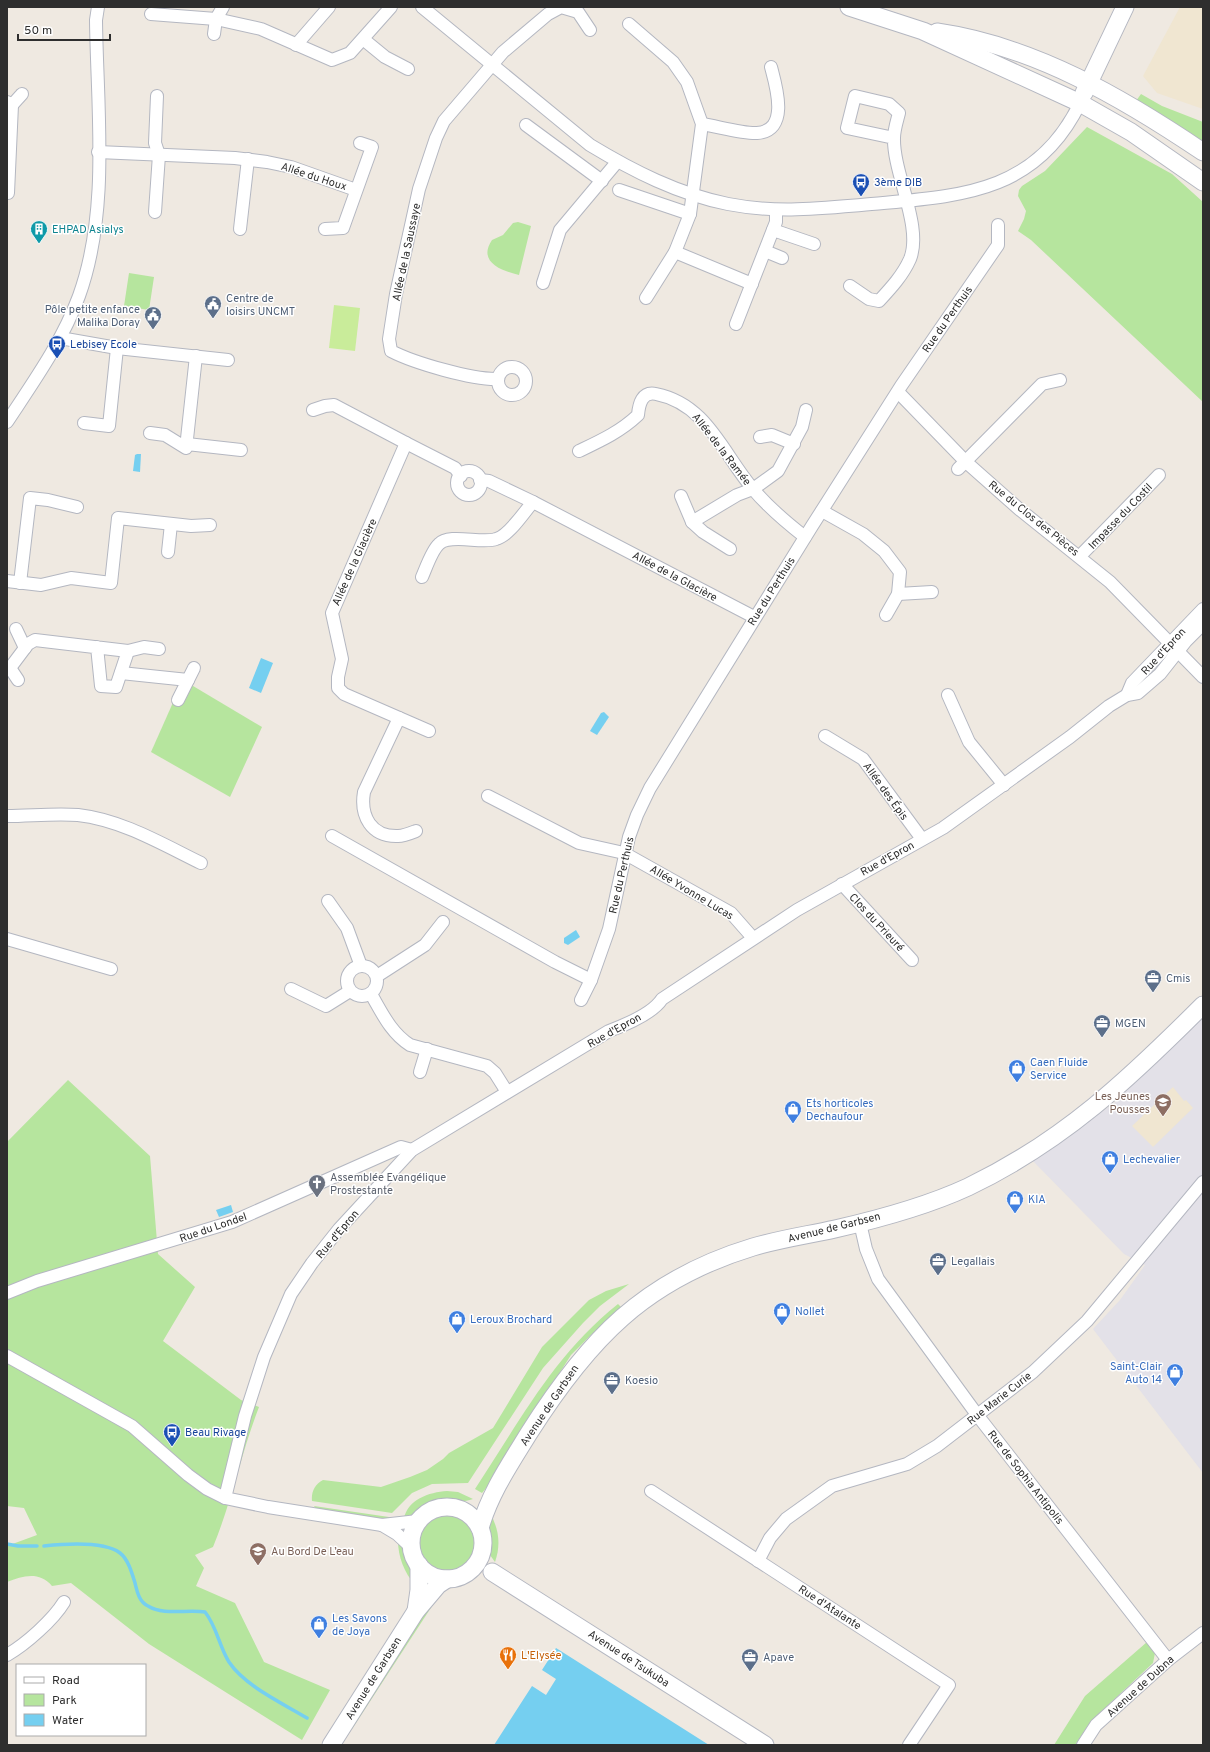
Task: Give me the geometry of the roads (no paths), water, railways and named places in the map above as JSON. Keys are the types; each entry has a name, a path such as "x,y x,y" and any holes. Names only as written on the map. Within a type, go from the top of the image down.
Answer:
{"main road":[{"path":"849,7 923,31 1080,103 1131,132 1203,182"},
{"path":"1080,103 1125,7"},
{"path":"923,31 966,36 990,42 1061,70 1089,83 1165,126 1203,152"},
{"name":"Avenue de Garbsen","path":"499,1481 554,1393 585,1354 614,1323 650,1296 676,1280 721,1258 754,1247 860,1223 911,1208 965,1188 1004,1169 1043,1145 1080,1119 1144,1064 1203,1005"},
{"path":"461,1510 479,1500 499,1481"},
{"path":"480,1528 487,1506 499,1481"},
{"path":"416,1611 419,1590 419,1565 412,1548 412,1534 418,1521 433,1510 442,1507 461,1510 472,1517 480,1528 482,1548 478,1561 468,1572 458,1577 447,1579 436,1577 419,1565"},
{"path":"468,1572 492,1572 482,1548"},
{"name":"Avenue de Tsukuba","path":"492,1572 765,1745"},
{"name":"Avenue de Garbsen","path":"330,1745 416,1611 438,1585 447,1579"}],"street":[{"path":"7,422 48,361 60,338 78,297 90,257 96,219 98,152 96,20 98,7"},
{"path":"214,34 216,19 224,7"},
{"path":"296,45 329,7"},
{"path":"151,14 216,19 261,29 332,60 350,53 391,7"},
{"path":"422,7 590,145 617,162 655,182 727,204 776,210 812,210 906,202 949,197 977,191 1019,172 1042,156 1060,136 1080,103"},
{"name":"Allée de la Saussaye","path":"498,379 485,380 462,375 398,354 391,350 389,339 396,294 419,189 436,138 444,121 492,63 503,52 548,14 561,8 578,12 590,30"},
{"path":"629,24 673,62 687,82 702,124 690,214 675,252 646,298"},
{"path":"363,39 385,57 408,69"},
{"path":"702,124 756,134 766,131 774,122 779,111 777,90 771,67"},
{"path":"8,193 9,104 22,94"},
{"path":"156,212 159,155 155,143 157,96"},
{"path":"850,286 869,299 879,301 897,281 910,258 913,242 911,213 906,202 894,138 899,113 889,104 855,96 846,128 894,138"},
{"path":"526,125 602,181"},
{"name":"Allée du Houx","path":"325,229 343,228 372,147 360,143"},
{"name":"Allée du Houx","path":"98,152 248,159 291,167 356,190"},
{"path":"240,229 248,159"},
{"path":"543,283 560,230 617,162"},
{"path":"619,190 690,214"},
{"path":"736,324 776,222 776,210"},
{"name":"Rue du Perthuis","path":"582,1000 591,980 609,929 624,853 637,815 650,788 754,617 805,537 940,328 998,245 998,225"},
{"path":"773,230 814,244"},
{"path":"765,251 782,258"},
{"path":"675,252 752,284"},
{"path":"60,338 117,348 228,360"},
{"path":"84,423 109,426 117,348"},
{"path":"150,433 164,435 186,448 196,356"},
{"path":"962,465 1042,384 1060,380"},
{"name":"Rue du Clos des Pièces","path":"898,392 962,465 1080,556 1110,582 1203,677"},
{"name":"Allée de la Ramée","path":"579,451 608,438 628,424 638,415 639,404 642,397 653,393 680,401 698,415 754,489 789,524 805,537"},
{"path":"312,410 325,406 334,406 455,468 460,476 458,483 460,490 469,495 479,490 480,480"},
{"path":"692,522 737,495 754,489 778,471 802,427 806,410"},
{"path":"760,437 772,435 794,444"},
{"name":"Allée de la Glacière","path":"406,443 332,613 342,659 338,677 338,688 344,694 429,731"},
{"path":"187,444 241,450"},
{"name":"Allée de la Glacière","path":"460,476 466,472 473,472 480,480 490,481 533,502 754,617"},
{"name":"Impasse du Costil","path":"1080,556 1159,475"},
{"path":"681,496 692,522 703,532 730,549"},
{"path":"20,583 30,498 48,500 77,507"},
{"path":"422,577 439,543 451,539 496,539 505,534 533,502"},
{"path":"822,511 863,534 884,551 900,572 898,594 886,615"},
{"path":"7,581 41,585 71,578 111,583 118,518 191,526 210,524"},
{"path":"168,552 171,524"},
{"path":"898,594 932,592"},
{"name":"Rue d'Epron","path":"1174,647 1203,608"},
{"name":"Rue d'Epron","path":"225,1498 245,1416 262,1364 291,1294 339,1229 412,1150 609,1031 625,1026 658,1005 662,999 753,938 842,884 943,828 1126,695 1132,683 1203,624"},
{"path":"16,629 25,648"},
{"path":"18,680 9,669 25,648 35,640 128,651 144,647 159,649"},
{"path":"97,647 101,686 116,687 128,651"},
{"path":"178,700 194,668"},
{"path":"121,673 188,680"},
{"path":"948,695 969,742 1004,785"},
{"path":"399,718 364,792 363,814 368,824 382,833 400,836 416,831"},
{"name":"Allée des Épis","path":"825,736 863,759 922,839"},
{"name":"Allée Yvonne Lucas","path":"488,796 579,843 624,853 731,913 753,938"},
{"path":"7,816 77,815 101,819 133,830 201,863"},
{"path":"332,836 591,980"},
{"name":"Clos du Prieuré","path":"842,884 912,960"},
{"path":"328,901 347,928 361,966"},
{"path":"377,976 425,946 443,922"},
{"path":"7,939 111,969"},
{"path":"361,966 371,968 377,976 377,986 371,994 362,997 350,991 347,982 349,973 352,969 361,966"},
{"path":"290,989 326,1006 350,991"},
{"path":"371,994 390,1028 410,1045 487,1066 495,1073 507,1092"},
{"path":"420,1072 427,1049"},
{"name":"Rue du Londel","path":"7,1293 37,1281 232,1222 401,1147 412,1150"},
{"name":"Rue Marie Curie","path":"758,1560 770,1538 786,1519 832,1486 907,1464 937,1446 978,1416 1033,1372 1087,1321 1203,1182"},
{"name":"Rue de Sophia Antipolis","path":"860,1223 866,1249 878,1279 978,1416 1168,1660"},
{"path":"7,1356 132,1426 188,1475 207,1489 225,1498 268,1507 382,1525 418,1521"},
{"name":"Rue d'Atalante","path":"651,1491 949,1685 909,1745"},
{"path":"382,1525 397,1534 412,1548"},
{"path":"7,1655 18,1648 59,1610 64,1602"},
{"name":"Avenue de Dubna","path":"1083,1745 1096,1725 1168,1660 1203,1632"}],"water":[{"path":"141,454 140,472 133,471 135,455"},
{"path":"261,658 273,663 261,693 249,688"},
{"path":"604,712 609,717 597,735 590,731 601,713"},
{"path":"576,930 580,937 568,945 564,943 564,938"},
{"path":"231,1205 233,1212 219,1217 216,1210"},
{"path":"556,1648 709,1745 494,1745 532,1686 546,1695 556,1679 542,1670"}],"waterway":[{"path":"7,1544 18,1546 37,1546"},
{"path":"44,1546 72,1544 94,1545 113,1549 120,1553 127,1562 133,1575 142,1602 161,1611 205,1612 229,1662 236,1671 254,1686 307,1718"}],"place":[{"name":"3ème DIB","path":"861,197"},
{"name":"EHPAD Asialys","path":"39,244"},
{"name":"Centre de loisirs UNCMT","path":"213,319"},
{"name":"Pôle petite enfance Malika Doray","path":"153,330"},
{"name":"Lebisey Ecole","path":"57,359"},
{"name":"Cmis","path":"1153,993"},
{"name":"MGEN","path":"1102,1038"},
{"name":"Caen Fluide Service","path":"1017,1083"},
{"name":"Les Jeunes Pousses","path":"1163,1117"},
{"name":"Ets horticoles Dechaufour","path":"793,1124"},
{"name":"Lechevalier","path":"1110,1174"},
{"name":"Assemblée Evangélique Prostestante","path":"317,1198"},
{"name":"KIA","path":"1015,1214"},
{"name":"Legallais","path":"938,1276"},
{"name":"Nollet","path":"782,1326"},
{"name":"Leroux Brochard","path":"457,1334"},
{"name":"Saint-Clair Auto 14","path":"1175,1387"},
{"name":"Koesio","path":"612,1395"},
{"name":"Beau Rivage","path":"172,1447"},
{"name":"Au Bord De L’eau","path":"258,1566"},
{"name":"Les Savons de Joya","path":"319,1639"},
{"name":"L'Elysée","path":"508,1670"},
{"name":"Apave","path":"750,1672"}]}
